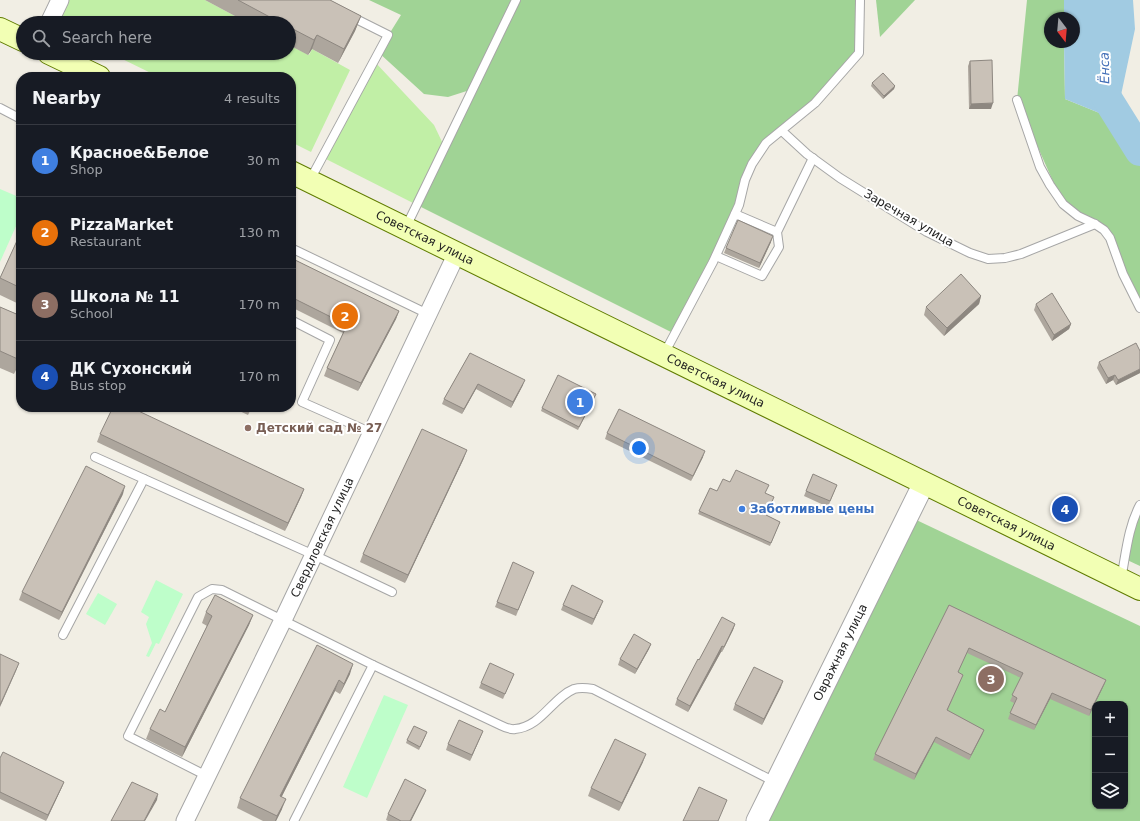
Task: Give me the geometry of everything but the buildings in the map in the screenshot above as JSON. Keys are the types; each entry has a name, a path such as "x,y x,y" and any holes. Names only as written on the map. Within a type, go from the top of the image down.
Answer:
{"main road":[{"path":"0,29 16,37"},
{"path":"64,60 89,72"},
{"name":"Советская улица","path":"296,175 1131,585"}],"street":[{"path":"52,16 60,0"},
{"name":"Свердловская улица","path":"185,821 283,620 457,253"},
{"name":"Овражная улица","path":"757,821 924,484"}],"lane":[{"path":"406,228 516,0"},
{"path":"663,355 716,256 739,205 745,180 752,164 766,143 815,103 859,53 860,0"},
{"path":"296,175 388,35 345,14"},
{"path":"1017,100 1040,167 1050,185 1063,204 1078,216 1104,230 1110,238 1123,274 1140,308"},
{"path":"0,108 16,116"},
{"name":"Заречная улица","path":"782,131 813,158 840,178 927,232 970,253 988,258 1005,258 1021,254 1095,224"},
{"path":"716,256 762,276 779,247 777,232 813,158"},
{"path":"735,214 777,232"},
{"path":"296,250 428,314"},
{"path":"296,323 330,340 302,402 372,433"},
{"path":"95,457 314,555 392,592"},
{"path":"63,635 144,479"},
{"path":"1131,585 1131,528 1140,505"},
{"path":"207,776 128,736 198,597 212,589 222,590 500,725 514,730 527,726 560,698 574,689 583,687 593,689 776,782"},
{"path":"294,821 373,664"}],"green space":[{"path":"60,0 205,0 235,16 52,16"},
{"path":"369,0 860,0 859,53 782,131 752,164 739,205 675,334 417,205 473,89 448,97 424,94 378,52 401,15"},
{"path":"876,0 915,0 880,37"},
{"path":"1027,0 1064,0 1064,12 1044,12 1044,48 1064,48 1065,99 1124,123 1140,150 1140,308 1110,238 1063,204 1017,100"},
{"path":"296,48 309,55 312,49 350,70 311,152 296,144 296,72 149,72 124,60 296,60"},
{"path":"374,61 434,125 445,148 417,205 322,157"},
{"path":"0,189 16,196 16,226 0,262"},
{"path":"1140,505 1140,566 1125,559"},
{"path":"908,516 1140,626 1140,821 757,821"},
{"path":"156,580 183,594 159,644 156,643 149,657 146,656 152,643 146,624 149,617 141,612"},
{"path":"98,593 117,604 105,625 86,614"},
{"path":"384,695 408,705 367,798 343,787"}],"water":[{"path":"1064,0 1133,0 1135,29 1121,95 1127,109 1140,127 1140,150 1124,123 1065,99 1064,48 1080,48 1080,12 1064,12"}],"waterway":[{"name":"Ёнса","path":"1105,86 1105,95 1140,151"}],"place":[{"name":"PizzaMarket","path":"345,316"},
{"name":"Красное&Белое","path":"580,402"},
{"name":"Детский сад № 27","path":"248,428"},
{"name":"Заботливые цены","path":"742,509"},
{"name":"ДК Сухонский","path":"1065,509"},
{"name":"Школа № 11","path":"991,679"}]}
